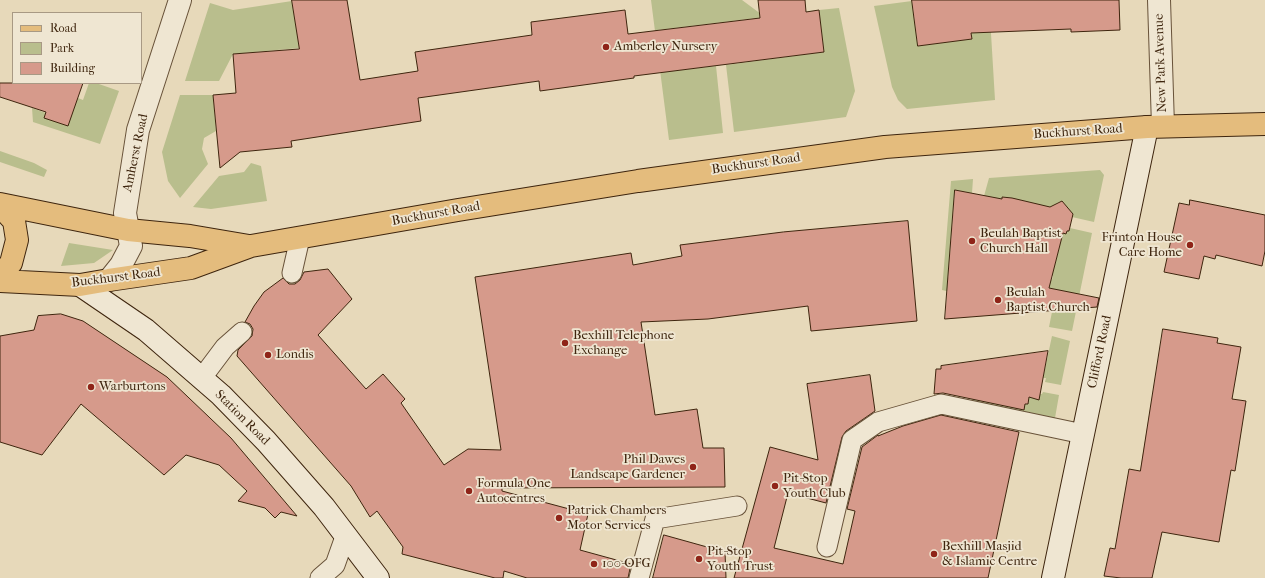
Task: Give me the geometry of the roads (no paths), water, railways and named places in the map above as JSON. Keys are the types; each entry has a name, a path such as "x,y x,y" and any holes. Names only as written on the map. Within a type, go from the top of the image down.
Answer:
{"main road":[{"name":"Buckhurst Road","path":"0,281 80,285 191,268 251,246 458,210 638,181 877,148 947,141 1155,126 1265,124"},
{"name":"Buckhurst Road","path":"0,205 128,230 190,236 251,246"},
{"path":"0,205 14,222 17,240 10,263 0,276"}],"street":[{"name":"Amherst Road","path":"110,280 121,265 131,246 125,212 138,130 180,0"},
{"name":"New Park Avenue","path":"1155,126 1159,0"},
{"name":"Clifford Road","path":"1053,578 1083,434 1155,126"},
{"name":"Station Road","path":"80,285 146,330 221,395 266,441 324,506 378,578"}],"lane":[{"path":"292,273 300,238"},
{"path":"201,379 225,347 242,332"},
{"path":"827,547 852,440 878,422 942,404 1083,434"},
{"path":"639,578 655,519 737,506"},
{"path":"320,578 335,566 346,534"}],"place":[{"name":"Amberley Nursery","path":"606,47"},
{"name":"Beulah Baptist Church Hall","path":"972,241"},
{"name":"Frinton House Care Home","path":"1190,245"},
{"name":"Beulah Baptist Church","path":"998,300"},
{"name":"Bexhill Telephone Exchange","path":"565,343"},
{"name":"Londis","path":"268,355"},
{"name":"Warburtons","path":"91,387"},
{"name":"Phil Dawes Landscape Gardener","path":"693,467"},
{"name":"Pit-Stop Youth Club","path":"775,486"},
{"name":"Formula One Autocentres","path":"469,491"},
{"name":"Patrick Chambers Motor Services","path":"559,518"},
{"name":"Bexhill Masjid & Islamic Centre","path":"934,554"},
{"name":"Pit-Stop Youth Trust","path":"699,559"},
{"name":"100-OFG","path":"594,564"}]}
